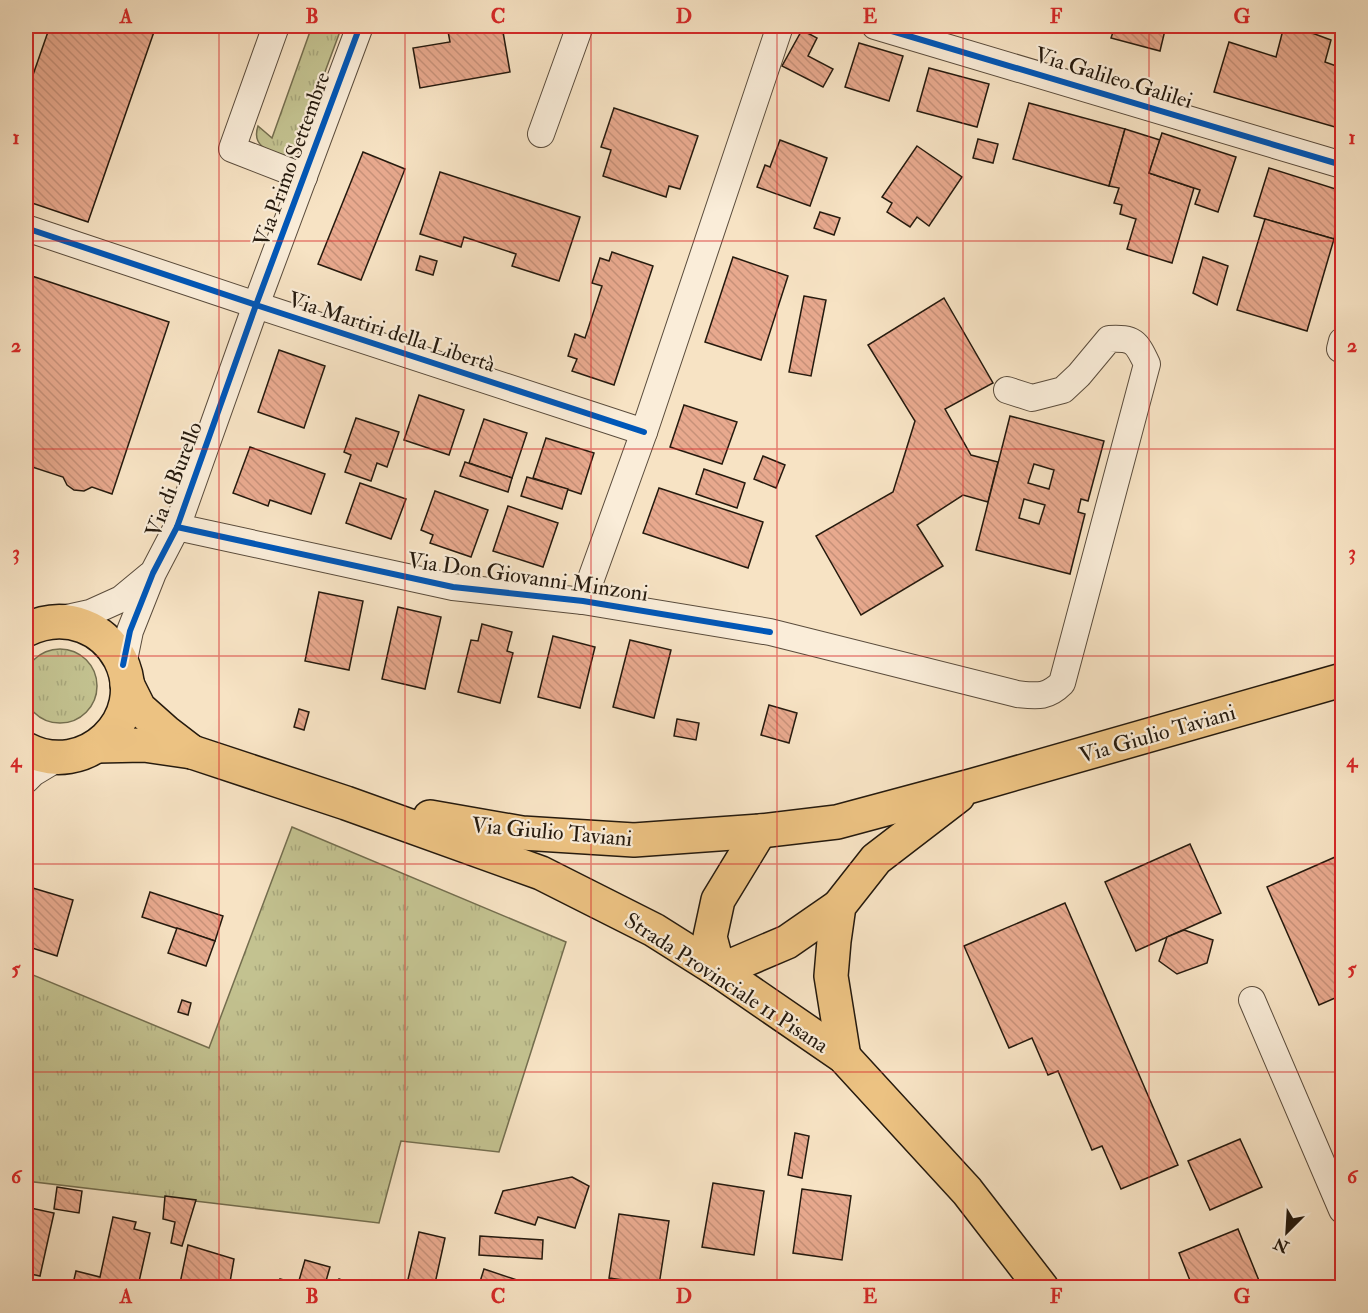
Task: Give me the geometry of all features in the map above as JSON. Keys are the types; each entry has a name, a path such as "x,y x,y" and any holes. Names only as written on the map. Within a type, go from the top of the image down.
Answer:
{"main road":[{"name":"Strada Provinciale 11 Pisana","path":"35,627 62,621 75,623 99,634 117,654 140,708 192,752"},
{"name":"Strada Provinciale 11 Pisana","path":"26,749 45,757 58,758 85,753 97,746 111,735 120,720 126,702 125,675"},
{"name":"Via Giulio Taviani","path":"346,803 522,833 634,840 760,831 837,822 1342,680"},
{"name":"Strada Provinciale 11 Pisana","path":"97,746 144,745 192,752 346,803 541,873 654,930 719,971 844,1058 967,1191 1042,1287"},
{"name":"Via Giulio Taviani","path":"719,971 787,942 839,906 876,859 971,786"},
{"path":"719,971 710,937 718,900 760,831"},
{"path":"839,906 831,976 844,1058"}],"street":[{"path":"276,26 232,149 304,177"},
{"name":"Via Primo Settembre","path":"256,305 360,26"},
{"path":"541,134 580,26"},
{"name":"Via Don Giovanni Minzoni","path":"583,601 644,432 780,26"},
{"name":"Via Galileo Galilei","path":"875,26 1342,165"},
{"name":"Via Martiri della Libertà","path":"26,228 644,432"},
{"name":"Via di Burello","path":"125,675 130,631 153,573 177,527 256,305"},
{"name":"Via Don Giovanni Minzoni","path":"177,527 453,588 583,601 770,632 1017,694 1038,696 1053,691 1062,683 1147,364 1138,346 1127,338 1109,339 1079,375 1063,390 1032,398 1007,390"},
{"name":"Via di Burello","path":"35,627 90,613 121,599 153,573"},
{"path":"26,780 33,773 58,758"},
{"path":"1252,1000 1342,1210"}],"green space":[{"path":"312,26 342,26 293,158 266,149 261,145 256,134 258,126 272,138"},
{"path":"53,649 67,649 81,655 91,665 97,679 95,700 81,717 67,723 53,723 39,717 29,707 23,693 23,679 29,665 39,655"},
{"path":"292,827 566,942 499,1152 401,1141 379,1223 26,1181 26,972 209,1048"}],"building":[{"path":"50,26 156,26 88,222 26,201 26,95"},
{"path":"447,26 502,26 510,72 420,88 413,48 450,42"},
{"path":"1064,26 1097,26 1095,33"},
{"path":"1115,26 1166,26 1160,51 1111,38"},
{"path":"1284,26 1293,26 1331,40 1325,62 1342,68 1342,129 1214,92 1229,42 1276,57"},
{"path":"802,30 817,38 808,56 833,69 823,87 782,66"},
{"path":"859,43 903,56 889,101 845,87"},
{"path":"929,68 989,84 977,127 917,111"},
{"path":"1029,103 1125,129 1109,186 1013,159"},
{"path":"614,108 698,136 680,189 669,186 666,197 603,176 611,150 601,147"},
{"path":"1125,129 1160,140 1149,173 1194,188 1172,263 1127,249 1136,219 1120,214 1122,205 1114,203 1119,188 1109,186"},
{"path":"1162,133 1236,157 1218,212 1195,204 1200,190 1149,173"},
{"path":"978,139 998,144 993,163 973,158"},
{"path":"780,140 827,158 810,206 757,187 765,165 770,167"},
{"path":"917,146 962,177 929,226 917,217 910,227 887,212 892,203 882,197"},
{"path":"363,152 405,169 361,280 318,264"},
{"path":"1269,168 1342,191 1342,210 1334,239 1254,216"},
{"path":"440,172 580,217 559,281 512,266 516,254 464,237 461,247 420,234"},
{"path":"820,212 840,218 834,235 814,228"},
{"path":"1265,219 1334,239 1307,331 1237,310"},
{"path":"612,252 653,266 614,385 572,371 577,359 568,356 575,334 585,338 602,286 592,283 600,258 609,261"},
{"path":"420,256 437,261 433,275 416,270"},
{"path":"733,257 788,276 761,360 705,342"},
{"path":"1203,257 1228,266 1217,305 1193,293"},
{"path":"26,274 169,322 112,494 92,487 84,491 74,490 67,485 63,477 26,465"},
{"path":"804,296 826,300 811,376 789,372"},
{"path":"944,298 993,383 945,409 971,455 998,462 988,502 963,495 917,525 943,566 861,615 816,536 893,492 915,421 868,345"},
{"path":"279,350 325,366 304,428 258,412"},
{"path":"419,395 464,410 449,455 404,440"},
{"path":"684,405 737,422 722,464 670,447"},
{"path":"1010,416 1104,441 1088,501 1081,499 1078,512 1085,514 1070,574 976,550","holes":["1034,464 1054,470 1049,489 1028,483","1024,499 1045,505 1039,524 1019,518"]},
{"path":"356,418 399,432 387,467 377,463 371,481 345,472 351,455 344,452"},
{"path":"484,419 527,433 512,478 469,463"},
{"path":"546,438 594,453 581,494 533,478"},
{"path":"250,447 325,474 311,514 270,500 268,506 233,493"},
{"path":"763,456 785,465 776,488 754,479"},
{"path":"465,462 512,478 508,492 460,476"},
{"path":"704,469 745,483 737,508 696,494"},
{"path":"527,477 568,489 562,509 521,496"},
{"path":"360,483 406,499 391,539 346,523"},
{"path":"659,488 763,522 748,568 643,533"},
{"path":"435,491 488,510 471,557 430,543 433,535 421,530"},
{"path":"508,506 558,523 543,567 493,551"},
{"path":"319,592 363,601 349,670 305,661"},
{"path":"398,607 441,617 425,689 382,679"},
{"path":"482,624 512,632 507,651 513,653 500,703 458,692 471,640 478,641"},
{"path":"553,636 595,647 580,708 538,697"},
{"path":"630,640 671,650 654,718 613,707"},
{"path":"769,705 797,713 789,743 761,735"},
{"path":"299,709 309,712 304,730 294,727"},
{"path":"677,719 699,723 696,740 674,736"},
{"path":"1190,844 1221,913 1136,951 1105,882"},
{"path":"1342,854 1342,995 1319,1005 1267,887"},
{"path":"26,886 73,900 57,956 26,946"},
{"path":"150,892 223,916 215,941 142,917"},
{"path":"1065,903 1178,1165 1121,1189 1102,1146 1092,1150 1058,1071 1048,1075 1032,1038 1009,1048 964,946"},
{"path":"177,928 215,941 206,966 168,953"},
{"path":"1184,930 1213,940 1207,963 1177,974 1159,961 1167,937"},
{"path":"182,1000 191,1003 188,1015 178,1012"},
{"path":"795,1133 809,1136 802,1178 788,1175"},
{"path":"1240,1139 1262,1187 1210,1210 1188,1161"},
{"path":"572,1177 589,1186 575,1228 538,1217 535,1225 495,1213 503,1191"},
{"path":"713,1183 764,1191 754,1255 702,1247"},
{"path":"57,1187 82,1191 79,1213 54,1209"},
{"path":"802,1189 851,1196 842,1260 793,1253"},
{"path":"165,1196 196,1200 182,1246 171,1243 175,1222 163,1219"},
{"path":"26,1207 54,1213 40,1276 26,1273"},
{"path":"619,1214 669,1221 659,1285 609,1278"},
{"path":"113,1217 136,1222 134,1229 150,1233 138,1286 127,1283 125,1288 72,1288 76,1271 100,1277"},
{"path":"1238,1229 1262,1288 1193,1288 1179,1253"},
{"path":"419,1232 445,1238 434,1288 406,1288"},
{"path":"480,1236 543,1240 542,1259 479,1255"},
{"path":"188,1245 234,1259 229,1288 179,1288"},
{"path":"305,1260 330,1267 324,1288 278,1288 280,1279 298,1284"},
{"path":"484,1269 541,1288 478,1288"},
{"path":"339,1279 360,1287 360,1288 336,1288"}],"cycle path":[{"path":"123,665 130,631 153,573 177,527 256,305 360,26"},
{"path":"875,26 1342,165"},
{"path":"26,228 644,432"},
{"path":"177,527 453,587 583,601 770,632"}]}
